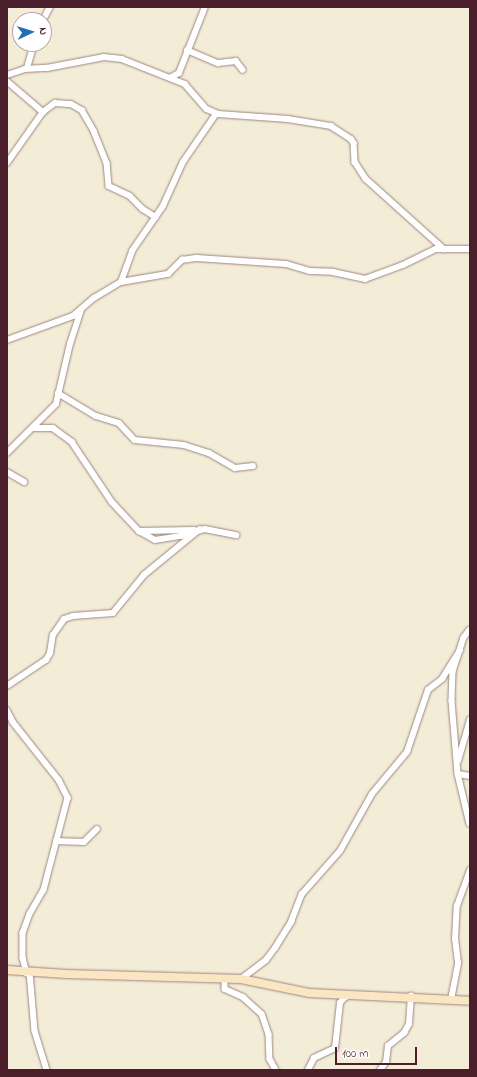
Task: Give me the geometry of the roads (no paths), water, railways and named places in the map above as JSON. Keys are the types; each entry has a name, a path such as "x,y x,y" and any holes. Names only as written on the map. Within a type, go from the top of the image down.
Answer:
{"street":[{"path":"170,78 179,73 205,7"},
{"path":"187,50 218,63 236,61 243,70"},
{"path":"27,68 32,52"},
{"path":"7,75 27,68 112,58 170,78 190,88 208,109 216,114 311,122 342,131 354,143 355,162 366,179 444,249"},
{"path":"7,80 43,112"},
{"path":"7,163 43,112 55,103 63,102 82,110 100,144 108,168 109,186 130,196 143,209 156,216"},
{"path":"121,282 132,251 156,216 183,162 216,114"},
{"path":"7,340 62,321 81,310 94,298 121,282 168,274 182,260 197,258 286,264 310,271 333,272 365,279 403,265 430,251 444,249 470,249"},
{"path":"7,453 52,410 81,310"},
{"path":"58,393 96,416 119,423 130,438 135,440 184,445 209,453 235,468 253,466"},
{"path":"33,428 53,428 72,442 101,488 139,531 155,540 181,536 198,530"},
{"path":"7,472 24,482"},
{"path":"139,531 198,530 236,534"},
{"path":"7,686 46,660 50,653 53,635 64,619 73,616 113,613 144,575 198,530"},
{"path":"470,630 464,638 453,672 452,701 458,774 470,824"},
{"path":"241,979 266,960 275,948 291,922 302,894 340,851 372,794 406,752 428,690 442,679 460,650"},
{"path":"7,710 13,722 67,795 44,890 30,914 23,933 23,958 29,972 35,1031 47,1070"},
{"path":"457,767 464,735 470,720"},
{"path":"458,774 470,776"},
{"path":"56,841 84,842 97,829"},
{"path":"451,1000 458,964 455,939 457,906 470,870"},
{"path":"7,970 241,979 309,993 351,996 411,996 470,1002"},
{"path":"225,979 225,989 243,997 262,1014 269,1034 270,1058 276,1070"},
{"path":"308,1070 314,1058 335,1048 340,1003 345,997 351,996"},
{"path":"380,1070 386,1062 388,1046 404,1033 409,1024 411,996"}]}
